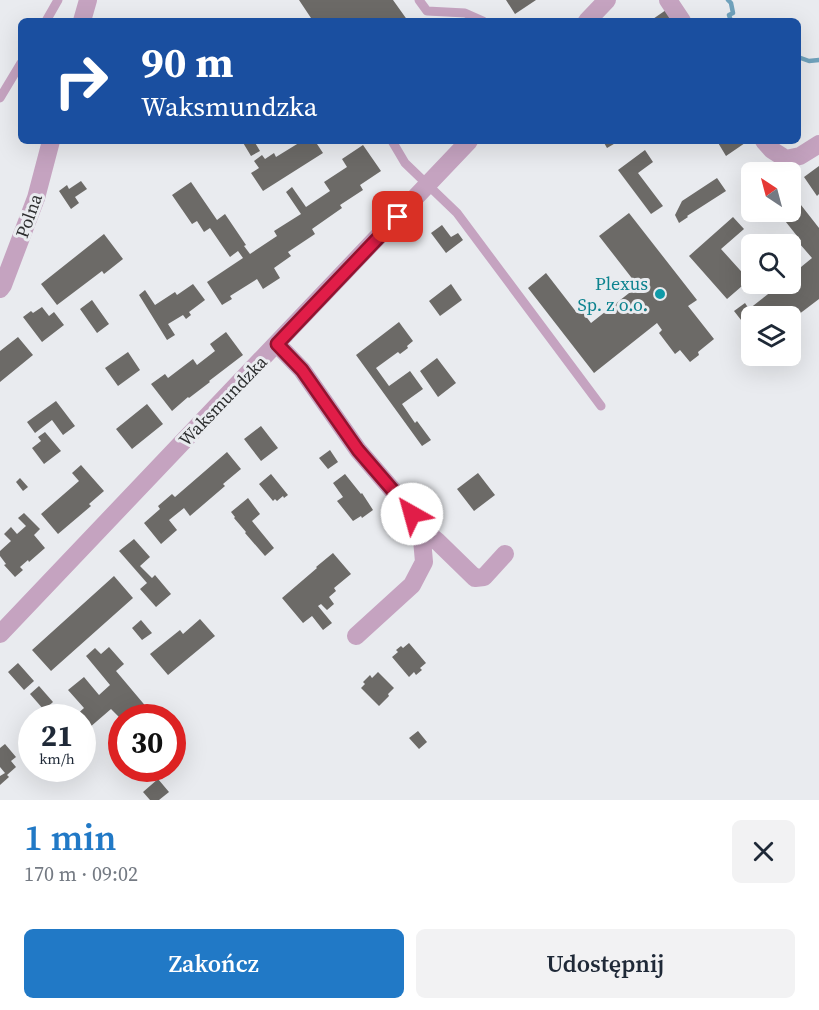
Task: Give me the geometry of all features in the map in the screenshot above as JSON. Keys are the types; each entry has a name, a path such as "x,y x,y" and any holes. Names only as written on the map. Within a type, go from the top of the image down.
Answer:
{"street":[{"path":"83,18 88,0"},
{"path":"589,18 607,0"},
{"path":"668,0 680,18"},
{"name":"Polna","path":"0,289 36,198 50,144"},
{"name":"Waksmundzka","path":"0,634 467,144"},
{"path":"767,144 786,159 800,156 819,144"},
{"path":"277,344 302,370 358,450 402,501 421,528 475,578 484,577 505,554"},
{"path":"356,636 412,585 424,562 421,528"}],"lane":[{"path":"48,18 58,0"},
{"path":"418,0 427,11 465,13 476,18"},
{"path":"0,98 18,68"},
{"path":"394,144 405,164 457,213 601,406"}],"building":[{"path":"299,0 393,0 406,18 311,18"},
{"path":"506,0 536,0 515,14"},
{"path":"666,10 672,18 654,18"},
{"path":"244,144 256,144 260,151 251,156"},
{"path":"297,144 317,144 323,153 263,191 251,173 259,168 254,161 262,155 265,159 274,153 276,157"},
{"path":"719,144 744,144 726,156"},
{"path":"363,145 381,171 360,185 363,190 340,205 342,208 312,229 315,234 288,252 291,256 274,268 280,278 263,289 257,279 230,296 232,299 222,305 207,282 243,258 238,251 230,257 210,228 204,232 197,221 192,224 172,195 191,182 217,220 225,214 250,254 277,236 274,231 301,214 286,192 292,187 306,207 330,191 324,182 347,167 342,159"},
{"path":"645,150 653,162 638,173 663,206 651,214 618,170"},
{"path":"819,166 819,194 817,196 804,177"},
{"path":"717,178 726,191 679,223 675,215 682,201"},
{"path":"81,181 87,189 75,197 79,203 71,209 59,191 67,185 69,189"},
{"path":"801,205 819,228 819,299 801,313 801,306 753,306 768,294 801,294 801,267 812,258 801,245 801,234 795,234 786,222 801,222"},
{"name":"Plexus Sp. z o.o.","path":"629,213 697,300 688,306 714,339 690,362 680,350 675,354 659,333 662,330 657,323 594,373 528,288 546,273 577,313 581,310 591,323 638,286 599,236"},
{"path":"733,217 744,229 721,249 741,271 741,287 727,299 689,256"},
{"path":"442,225 451,237 458,233 463,240 446,253 431,233"},
{"path":"104,234 123,259 104,274 102,271 57,305 41,284"},
{"path":"193,284 205,300 189,312 191,315 186,319 183,315 168,324 175,335 167,340 139,295 145,290 155,305 175,292 177,295"},
{"path":"451,284 462,300 440,316 429,301"},
{"path":"92,300 109,324 97,333 80,309"},
{"path":"745,303 747,306 741,306 741,320 734,311"},
{"path":"42,307 49,316 54,312 64,325 42,342 23,317"},
{"path":"399,322 413,341 400,354 398,352 376,368 389,386 410,371 423,389 402,404 431,440 422,446 356,355"},
{"path":"226,332 243,355 172,411 151,384 165,374 168,378 193,359 197,365 215,351 210,344"},
{"path":"18,337 33,355 0,382 0,351"},
{"path":"128,352 140,370 118,386 105,368"},
{"path":"437,358 456,383 438,397 420,371"},
{"path":"56,401 75,426 63,435 52,420 35,433 27,422"},
{"path":"147,404 163,424 132,449 116,429"},
{"path":"261,426 278,448 261,461 244,439"},
{"path":"45,432 61,451 44,464 32,448 41,441 38,437"},
{"path":"330,450 338,462 328,469 319,458"},
{"path":"227,452 241,469 190,516 184,508 169,520 177,530 161,544 144,523 172,494 175,497"},
{"path":"81,465 104,491 89,504 91,506 58,534 41,514 79,481 72,473"},
{"path":"478,473 495,495 474,511 457,489"},
{"path":"271,474 288,495 277,501 275,499 273,501 259,484"},
{"path":"345,474 373,510 353,521 337,501 343,497 333,483"},
{"path":"20,478 28,487 23,491 16,482"},
{"path":"248,498 260,514 252,521 274,548 265,556 231,512"},
{"path":"24,513 40,529 34,535 45,548 20,567 23,570 15,577 4,565 6,564 0,556 0,551 11,541 4,534 11,527 17,534 26,526 18,518"},
{"path":"134,539 150,557 140,566 152,578 155,575 171,594 156,607 140,589 147,583 119,551"},
{"path":"333,553 351,574 334,588 336,591 329,597 334,604 327,610 321,604 318,606 332,623 323,630 312,616 303,623 282,598"},
{"path":"114,576 133,598 51,671 32,650"},
{"path":"200,619 215,636 168,675 150,654 180,630 183,634"},
{"path":"141,620 152,633 142,640 132,628"},
{"path":"409,643 426,663 416,675 414,672 409,677 392,657 398,652 396,650"},
{"path":"109,647 124,664 116,671 144,704 108,704 108,712 96,722 96,704 80,704 68,690 84,677 99,695 110,685 86,656 95,648 101,654"},
{"path":"18,663 34,681 24,690 8,672"},
{"path":"378,672 394,688 379,706 361,688 370,675 372,678"},
{"path":"39,686 53,702 39,704 30,694"},
{"path":"418,731 427,742 419,749 409,738"},
{"path":"5,744 16,757 11,761 16,767 0,785 0,776 5,773 0,767 0,748"},
{"path":"155,782 161,782 169,792 159,800 150,800 143,792"}],"waterway":[{"path":"728,0 733,13 729,15 730,18"},
{"path":"801,58 809,61 819,60"}],"place":[{"name":"Plexus Sp. z o.o.","path":"660,294"}],"route":[{"path":"398,217 277,344 302,370 358,450 412,514"}]}
